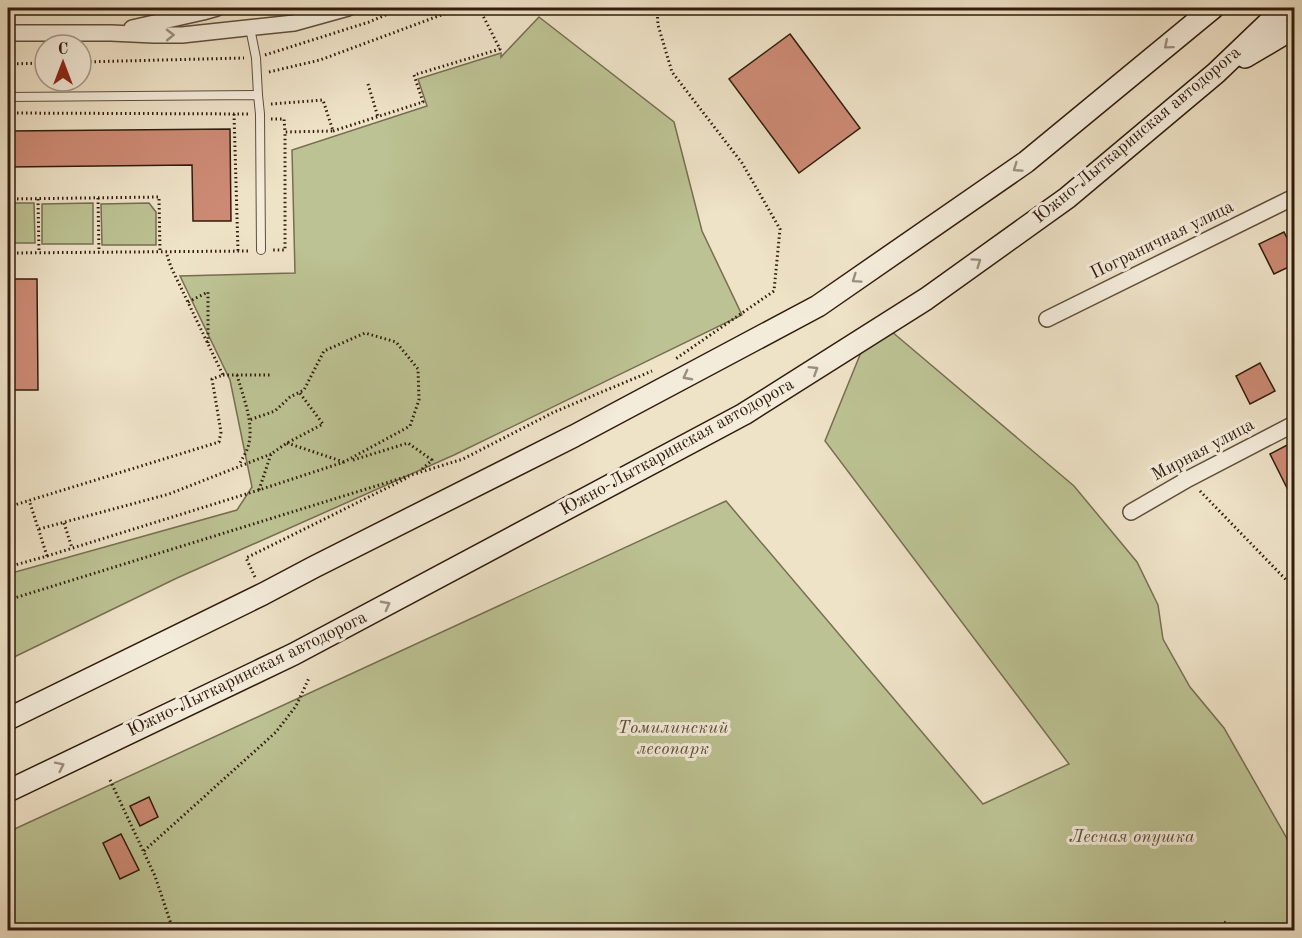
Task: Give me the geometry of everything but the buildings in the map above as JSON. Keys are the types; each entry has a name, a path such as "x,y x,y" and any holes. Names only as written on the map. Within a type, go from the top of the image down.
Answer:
{"main road":[{"path":"8,719 263,594 574,436 818,306 1026,162 1213,8"},
{"name":"Южно-Лыткаринская автодорога","path":"8,791 294,654 744,414 926,299 1067,198 1216,73 1284,8"},
{"path":"1216,73 1294,28"}],"street":[{"path":"111,33 217,8"},
{"path":"8,33 182,35 294,23 348,8"},
{"name":"Пограничная улица","path":"1047,319 1294,197"},
{"name":"Мирная улица","path":"1131,512 1188,479 1294,424"}],"lane":[{"path":"250,28 258,75 261,250"},
{"path":"8,97 258,95"}],"path":[{"path":"258,75 320,60 460,8"},
{"path":"285,132 333,131 423,102 414,75 500,49 479,8"},
{"path":"657,8 658,25 672,72 742,163 780,229 774,291 673,360"},
{"path":"8,64 33,63"},
{"path":"368,84 378,117"},
{"path":"260,117 272,103 323,100 333,131"},
{"path":"8,113 234,114 284,119 285,132 285,250 8,253"},
{"path":"234,114 238,251"},
{"path":"8,199 159,197 160,252"},
{"path":"98,198 99,252"},
{"path":"38,199 39,253"},
{"path":"166,252 223,375"},
{"path":"188,302 208,292 208,344"},
{"path":"249,420 275,411 290,397 304,390 324,351 365,333 396,342 418,369 419,400 410,426 345,462 286,443"},
{"path":"8,600 463,459 554,412 653,371"},
{"path":"8,507 219,442 221,432 212,379 223,375 271,375"},
{"path":"237,375 249,420 247,450 238,466"},
{"path":"39,530 169,494 271,454 286,443 323,424 299,392"},
{"path":"8,567 408,443 432,460 418,473 246,558 257,582"},
{"path":"259,490 271,454"},
{"path":"1188,479 1294,588"},
{"path":"29,500 47,556"},
{"path":"64,523 72,548"},
{"path":"144,851 276,732 296,706 309,678"},
{"path":"110,780 155,876 173,930"},
{"path":"1224,922 1242,930"}],"green space":[{"path":"539,17 674,122 702,231 742,315 454,455 177,578 8,660 8,574 237,510 252,487 230,380 180,276 295,273 292,150 427,106 418,79 501,53 501,57"},
{"path":"8,203 34,203 35,243 8,243"},
{"path":"93,203 93,244 42,244 42,204"},
{"path":"149,203 156,212 156,245 102,245 101,204"},
{"name":"Томилинский лесопарк","path":"891,331 1074,486 1137,562 1158,605 1163,639 1190,687 1224,728 1294,851 1294,930 8,930 8,832 726,501 983,804 1069,764 825,441 864,345"}],"park label":[{"name":"Лесная опушка","path":"1132,837"}]}
